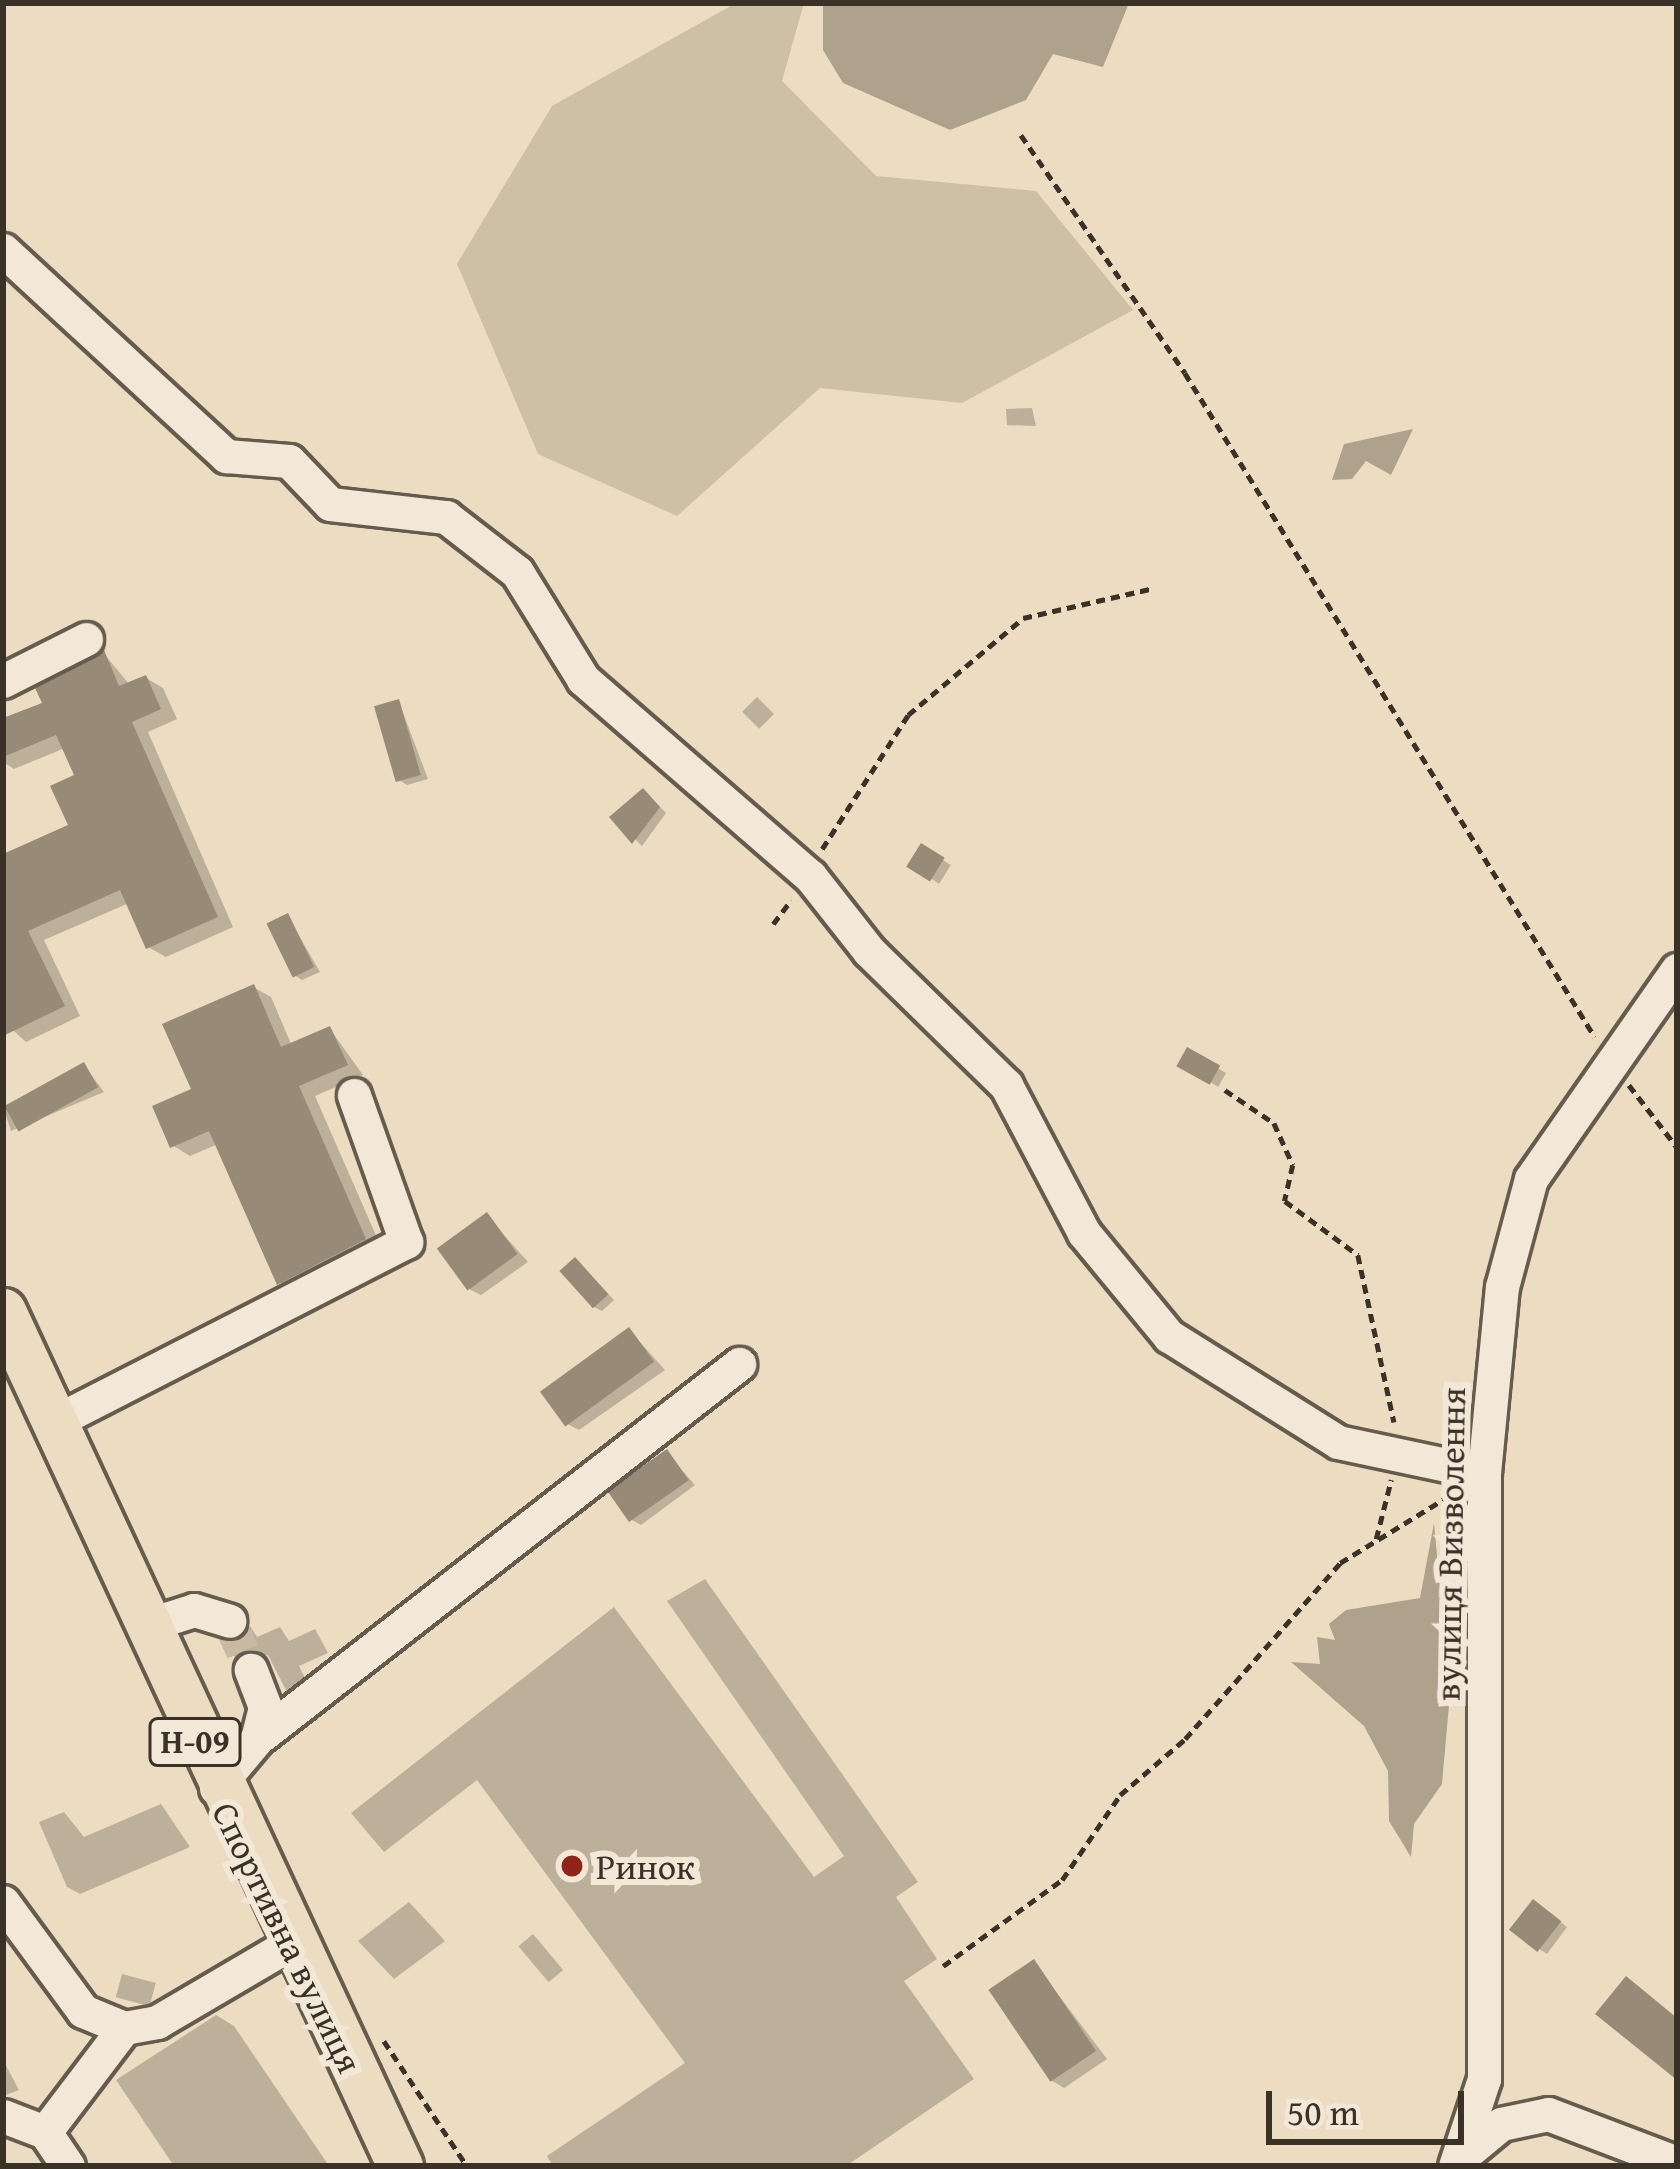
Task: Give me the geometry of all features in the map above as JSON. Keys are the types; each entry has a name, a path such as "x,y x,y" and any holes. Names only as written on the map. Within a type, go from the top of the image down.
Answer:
{"main road":[{"name":"Спортивна вулиця","path":"3,1312 216,1788 400,2166"}],"street":[{"path":"3,250 226,457 289,461 330,504 446,518 500,558 583,679 810,875 868,951 1006,1085 1084,1233 1168,1336 1338,1442 1400,1449 1484,1473"},
{"path":"3,681 86,639"},
{"name":"вулиця Визволення","path":"1458,2162 1484,2079 1484,1473 1502,1287 1531,1179 1677,970"},
{"path":"52,1423 406,1241 354,1095"},
{"path":"216,1788 257,1739 739,1364"},
{"path":"144,1626 194,1610 229,1621"},
{"path":"250,1670 265,1707 257,1739"},
{"path":"3,1902 83,2012 124,2028 157,2023 290,1944"},
{"path":"45,2132 124,2028"},
{"path":"1458,2162 1501,2124 1548,2114 1677,2163"},
{"path":"3,2116 45,2132 68,2166"}],"path":[{"path":"1022,135 1185,373 1612,1064 1677,1148"},
{"path":"773,924 810,875 839,810 908,715 1023,618 1150,589"},
{"path":"1225,1090 1274,1123 1293,1165 1285,1202 1358,1255 1400,1449 1376,1538"},
{"path":"944,1966 1062,1880 1150,1762 1376,1538 1484,1473"}],"shaded area":[{"path":"736,3 804,3 782,81 876,176 1036,191 1133,310 962,403 820,388 677,516 538,454 457,264 552,106"},
{"path":"823,3 1129,3 1103,67 1053,54 1026,100 950,130 843,83 823,50"},
{"path":"1413,429 1391,475 1366,461 1352,479 1332,480 1344,444"},
{"path":"1434,1523 1450,1694 1442,1784 1414,1824 1411,1857 1389,1821 1388,1771 1364,1726 1291,1662 1320,1664 1317,1637 1335,1640 1329,1624 1346,1610 1420,1598"}],"building":[{"path":"104,650 119,686 146,675 161,709 132,722 218,917 146,949 120,890 28,931 65,1006 3,1036 3,854 68,825 50,786 74,775 56,735 3,757 3,718 42,703 35,688"},
{"path":"399,699 421,775 396,782 374,706"},
{"path":"643,788 660,807 632,844 609,817"},
{"path":"921,843 945,858 930,882 906,867"},
{"path":"288,913 314,967 293,977 266,924"},
{"path":"254,984 281,1047 330,1026 348,1065 299,1086 366,1239 277,1285 209,1131 170,1148 152,1106 191,1089 162,1024"},
{"path":"1187,1047 1220,1065 1210,1085 1176,1066"},
{"path":"84,1062 98,1087 18,1131 4,1106"},
{"path":"487,1212 518,1254 467,1291 437,1248"},
{"path":"575,1257 608,1294 593,1308 559,1271"},
{"path":"629,1327 654,1362 565,1426 540,1392"},
{"path":"667,1449 689,1480 629,1522 607,1491"},
{"path":"1533,1899 1561,1921 1537,1952 1509,1930"},
{"path":"1034,1959 1096,2051 1050,2082 988,1990"},
{"path":"1626,1976 1677,2018 1677,2080 1595,2014"}],"tunnel":[{"path":"229,1621 251,1670"}],"place":[{"name":"Ринок","path":"572,1866"}]}
